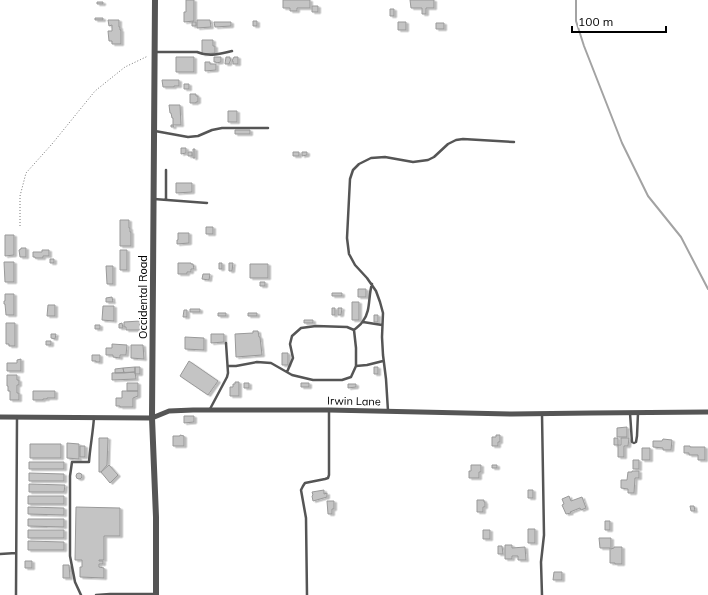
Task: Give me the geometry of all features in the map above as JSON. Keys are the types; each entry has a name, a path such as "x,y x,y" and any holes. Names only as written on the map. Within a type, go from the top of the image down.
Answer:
{"street":[{"name":"Occidental Road","path":"155,0 152,418 156,518 156,594"},
{"name":"Irwin Lane","path":"0,417 152,418 169,411 193,410 329,410 512,414 708,412"}],"lane":[{"path":"155,52 197,52 203,55 221,54 232,51"},
{"path":"154,131 188,137 198,136 212,130 222,128 268,128"},
{"path":"388,411 382,337 383,313 376,291 372,284 355,265 349,254 347,238 350,179 353,170 359,164 371,158 385,157 413,162 428,160 434,157 448,144 456,140 463,139 514,142"},
{"path":"166,170 166,200"},
{"path":"154,199 207,203"},
{"path":"354,330 363,322 368,310 372,284"},
{"path":"363,322 382,326"},
{"path":"287,372 293,358 290,344 292,336 301,328 316,326 347,327 354,330"},
{"path":"228,366 257,362 271,363 292,375 313,380 342,380 351,377 356,366 354,330"},
{"path":"210,410 227,377 228,366 226,342"},
{"path":"356,366 384,361"},
{"path":"307,595 306,518 302,486 305,483 328,478 329,410"},
{"path":"630,412 632,442 634,443 636,442 637,436 638,412"},
{"path":"542,414 544,535 541,562 542,595"},
{"path":"16,595 17,417"},
{"path":"81,595 75,582 70,556 70,476 72,462 89,462 94,417"},
{"path":"0,554 16,553"},
{"path":"96,595 156,594"}],"path":[{"path":"20,226 20,196 26,173 52,144 95,91 125,67 155,52"}],"building":[{"path":"186,0 194,0 194,21 184,22"},
{"path":"283,0 310,0 310,8 297,8 297,11 290,11 290,8 283,8"},
{"path":"410,0 434,0 434,8 426,8 426,14 422,14 422,8 411,8"},
{"path":"97,2 103,2 103,4 97,4"},
{"path":"312,6 318,6 318,12 312,12"},
{"path":"390,9 394,9 394,16 390,16"},
{"path":"95,18 103,18 103,20 95,20"},
{"path":"108,20 119,20 121,44 112,44 112,41 109,41 108,31 112,31 112,25 109,26"},
{"path":"197,20 210,20 211,27 197,28"},
{"path":"253,21 257,21 257,26 253,26"},
{"path":"192,22 196,22 196,26 192,26"},
{"path":"214,22 231,22 231,26 215,27"},
{"path":"398,22 406,22 406,30 398,30"},
{"path":"436,23 444,23 444,29 436,29"},
{"path":"202,40 213,40 215,53 202,54"},
{"path":"176,57 194,57 194,72 176,72"},
{"path":"214,57 221,57 221,62 214,62"},
{"path":"226,57 230,57 231,59 229,64 225,64"},
{"path":"234,57 238,57 238,64 233,64 232,61"},
{"path":"205,62 216,64 216,70 205,71"},
{"path":"162,80 179,80 179,86 163,87"},
{"path":"184,84 189,84 189,89 184,89"},
{"path":"190,94 196,94 196,96 198,96 198,102 190,103"},
{"path":"169,105 180,105 181,125 173,125 173,118 170,113"},
{"path":"228,111 237,111 237,122 228,122"},
{"path":"235,130 250,130 250,134 235,134"},
{"path":"181,148 186,148 186,153 181,154"},
{"path":"193,149 195,149 195,158 193,158"},
{"path":"188,152 192,152 192,156 188,156"},
{"path":"293,152 299,152 299,156 293,156"},
{"path":"302,152 307,152 307,155 302,156"},
{"path":"176,183 192,183 192,192 176,193"},
{"path":"120,220 129,220 131,246 120,246"},
{"path":"206,227 213,227 213,234 206,234"},
{"path":"178,233 189,233 189,243 177,244"},
{"path":"5,235 14,235 14,255 5,256"},
{"path":"21,248 26,248 26,257 20,257 19,250"},
{"path":"42,250 49,250 49,256 43,256 43,258 33,257 33,252 42,252"},
{"path":"120,250 127,250 127,270 120,270"},
{"path":"50,259 54,259 54,263 50,263"},
{"path":"4,262 14,262 14,282 5,282"},
{"path":"178,263 191,263 193,264 194,269 191,269 191,272 187,272 187,274 178,274"},
{"path":"219,263 222,263 222,269 219,269"},
{"path":"229,263 233,263 232,271 229,271"},
{"path":"250,264 268,264 268,278 250,278"},
{"path":"106,266 113,266 113,284 107,284"},
{"path":"203,274 210,274 209,280 202,279"},
{"path":"260,282 265,282 265,286 260,286"},
{"path":"358,289 366,289 366,297 358,297"},
{"path":"332,293 342,293 342,296 332,296"},
{"path":"5,294 14,294 14,315 6,315 4,304"},
{"path":"112,297 113,302 106,302 106,298"},
{"path":"352,302 359,302 359,320 352,320"},
{"path":"48,305 55,305 55,316 47,316"},
{"path":"103,306 114,306 114,321 102,320"},
{"path":"332,308 335,308 335,315 332,315"},
{"path":"338,308 342,308 341,315 338,315"},
{"path":"190,309 200,309 200,312 190,312"},
{"path":"184,310 187,310 187,317 183,317"},
{"path":"218,313 226,313 226,316 218,316"},
{"path":"248,313 257,313 257,316 248,316"},
{"path":"374,315 378,315 378,322 374,322"},
{"path":"304,320 313,320 313,323 304,323"},
{"path":"140,321 140,330 126,330 126,327 124,327 124,322"},
{"path":"6,323 15,323 15,346 9,346 9,344 6,344"},
{"path":"122,323 123,328 119,328 119,324"},
{"path":"95,325 100,325 100,329 95,329"},
{"path":"253,331 258,331 262,355 236,357 235,334 253,333"},
{"path":"51,334 56,334 55,339 51,338"},
{"path":"211,334 224,334 224,342 211,343"},
{"path":"185,337 204,338 204,350 185,349"},
{"path":"46,341 51,341 51,345 46,345"},
{"path":"112,344 127,345 126,355 120,355 120,358 113,357 113,355 106,355 106,348 112,348"},
{"path":"131,345 143,345 144,359 131,358"},
{"path":"282,353 288,353 288,365 282,365"},
{"path":"92,355 100,355 100,362 92,361"},
{"path":"21,359 21,371 7,371 7,363 17,363 17,360"},
{"path":"189,361 218,381 208,395 180,376"},
{"path":"135,367 140,367 140,374 135,374"},
{"path":"135,367 135,372 124,373 123,368"},
{"path":"374,367 378,367 378,374 374,374"},
{"path":"123,368 124,373 115,373 115,369"},
{"path":"135,372 136,379 112,380 112,373"},
{"path":"7,375 17,375 17,380 19,380 19,385 17,385 17,393 19,393 19,400 10,400 10,391 8,391 7,386"},
{"path":"235,382 239,382 239,396 230,396 230,387 233,387"},
{"path":"127,383 138,383 138,391 127,391"},
{"path":"244,383 249,383 249,388 244,388"},
{"path":"301,383 309,383 309,387 301,387"},
{"path":"348,384 356,384 356,387 348,388"},
{"path":"33,391 55,391 55,398 33,400"},
{"path":"122,391 138,391 138,396 133,398 133,407 116,406 116,398 122,398"},
{"path":"184,416 194,416 194,422 184,423"},
{"path":"627,427 627,437 617,437 617,428"},
{"path":"496,435 500,435 500,442 498,442 498,446 492,446 492,437 496,437"},
{"path":"173,436 184,436 184,446 173,446"},
{"path":"99,438 108,438 107,465 101,472 99,472"},
{"path":"614,438 618,438 618,445 614,445"},
{"path":"621,438 629,438 628,446 624,446 624,457 618,457 618,445 621,445"},
{"path":"663,439 672,440 671,450 663,450 663,448 653,447 653,441 662,441"},
{"path":"67,443 79,444 79,459 67,458"},
{"path":"30,444 61,444 61,458 30,458"},
{"path":"80,446 85,446 85,457 80,457"},
{"path":"684,446 705,447 705,460 698,460 698,455 689,455 689,453 684,453"},
{"path":"642,448 650,448 650,460 642,460"},
{"path":"633,460 639,460 639,469 633,469"},
{"path":"29,462 64,462 64,469 29,469"},
{"path":"109,465 118,475 110,483 101,472"},
{"path":"471,465 481,465 479,478 469,478"},
{"path":"492,465 497,465 497,468 492,468"},
{"path":"639,471 639,478 635,478 634,493 628,493 628,489 621,488 621,480 627,480 628,472"},
{"path":"29,473 64,474 64,481 29,481"},
{"path":"79,473 82,476 79,479 76,476"},
{"path":"29,484 65,485 64,492 29,492"},
{"path":"324,490 324,494 327,493 327,497 313,501 312,492"},
{"path":"528,490 533,490 533,498 528,498"},
{"path":"28,496 64,496 64,504 28,504"},
{"path":"569,496 571,501 582,497 586,508 581,510 580,508 566,514 562,505 564,504 562,499"},
{"path":"477,500 484,500 485,502 483,512 477,512"},
{"path":"327,501 334,501 334,509 332,509 332,514 328,514"},
{"path":"690,506 694,506 695,511 691,511"},
{"path":"28,507 64,508 64,515 28,514"},
{"path":"76,507 120,508 120,536 104,536 104,560 99,560 103,561 103,564 99,564 99,567 104,568 104,578 80,577 82,560 75,560"},
{"path":"28,519 64,519 64,527 28,526"},
{"path":"605,521 610,521 610,530 605,530"},
{"path":"528,529 535,529 535,543 528,543"},
{"path":"28,530 64,530 64,538 28,538"},
{"path":"483,530 490,530 490,539 483,539"},
{"path":"599,538 611,538 611,549 614,547 622,547 622,564 610,563 610,548 600,548"},
{"path":"28,541 64,542 64,550 28,550"},
{"path":"505,545 512,545 512,548 525,547 526,560 518,560 518,556 512,556 512,559 505,559"},
{"path":"498,546 502,546 503,554 498,554"},
{"path":"25,561 32,561 32,568 25,568"},
{"path":"63,565 69,565 70,578 63,578"},
{"path":"554,572 562,572 562,580 553,580"}],"waterway":[{"path":"576,0 576,21 584,46 622,143 648,196 681,237 708,289"}]}
